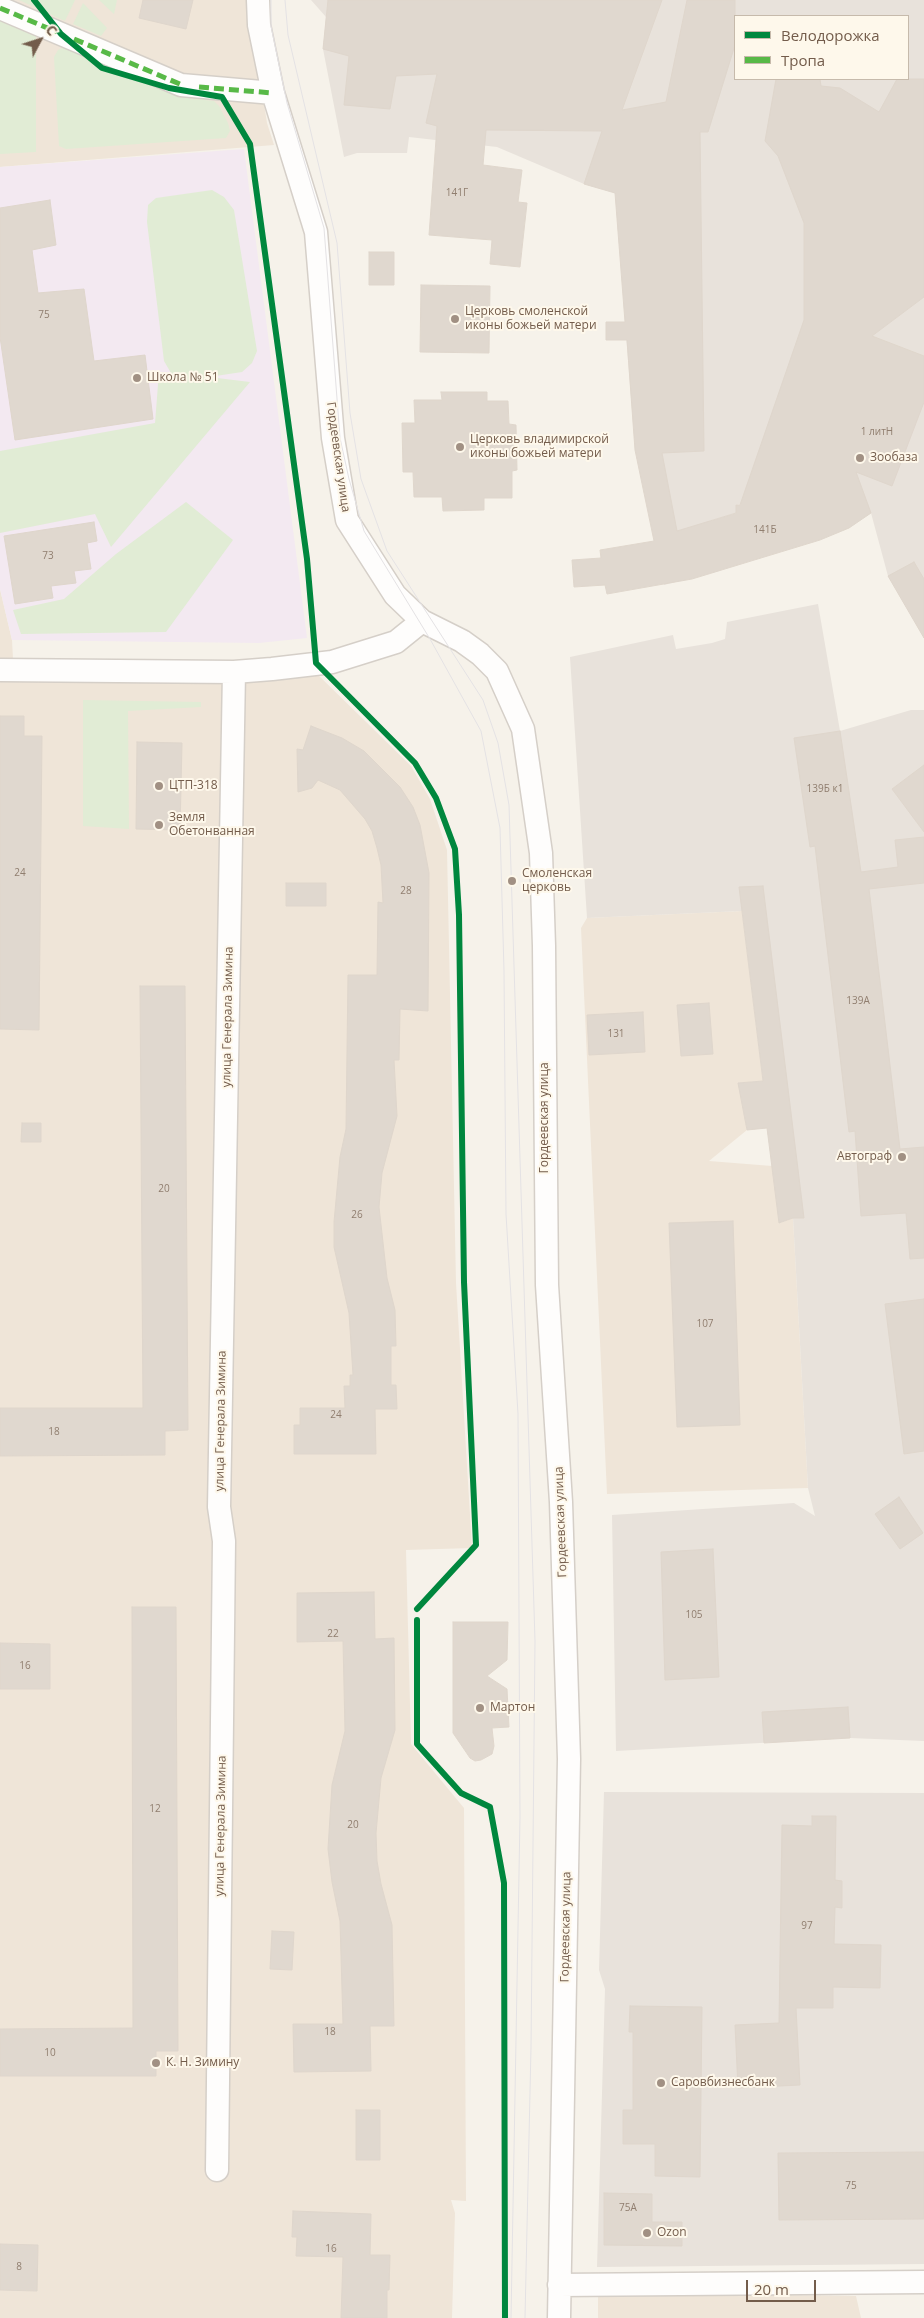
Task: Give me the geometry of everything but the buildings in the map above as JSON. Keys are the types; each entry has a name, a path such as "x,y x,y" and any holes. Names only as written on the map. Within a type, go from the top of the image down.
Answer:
{"street":[{"name":"Гордеевская улица","path":"258,0 259,25 273,93 316,232 333,438 347,520 395,595 422,621 462,640 480,654 497,672 523,729 541,853 544,946 547,1285 561,1502 569,1759 558,2318"},
{"path":"0,8 181,85 273,93"},
{"path":"0,670 234,672 332,662 396,642 422,621"},
{"name":"улица Генерала Зимина","path":"217,2170 224,1541 219,1507 234,672"},
{"path":"559,2285 924,2282"}],"shaded area":[{"path":"0,0 248,0 267,123 274,145 0,167"},
{"path":"311,0 924,0 924,638 888,576 871,513 849,528 821,539 771,498 736,505 736,513 710,521 719,571 664,585 635,450 615,193 584,184 497,147 409,137 407,153 357,153 344,157 323,49 326,17"},
{"name":"Школа № 51","path":"244,149 307,638 259,643 12,640 0,589 0,167"},
{"path":"0,589 12,640 13,659 0,658"},
{"path":"818,604 840,731 911,710 924,710 924,1741 850,1738 616,1751 612,1515 794,1503 815,1516 808,1488 793,1218 779,1223 767,1128 747,1130 738,1083 763,1081 742,911 587,918 570,657 673,635 676,649 712,643 725,639 727,622"},
{"path":"313,670 411,766 430,799 447,850 456,1283 472,1548 406,1550 411,1744 464,1808 466,2201 451,2200 455,2213 452,2318 0,2318 0,678"},
{"path":"742,911 763,1081 739,1083 747,1130 709,1161 772,1166 780,1223 793,1218 808,1488 607,1494 581,928 587,918"},
{"path":"604,1792 924,1793 924,2264 597,2267 605,1989 599,1970"},
{"path":"598,2293 856,2296 861,2318 598,2318"}],"green space":[{"path":"19,0 75,0 65,21"},
{"path":"99,0 117,0 114,14"},
{"path":"83,3 107,28 101,36 73,24"},
{"path":"0,14 36,30 36,152 0,154"},
{"path":"66,46 178,97 214,101 219,106 230,131 226,138 66,149 59,146 54,57 58,50"},
{"path":"212,190 224,197 234,210 257,351 252,363 242,372 209,377 250,382 111,547 95,514 0,533 0,451 155,423 159,372 171,373 164,361 147,222 148,205 156,198"},
{"path":"186,502 233,540 166,632 21,634 13,610 64,599 116,554"},
{"path":"83,700 201,702 201,707 128,711 129,829 83,826"}],"tram line":[{"path":"271,0 271,26 287,103 324,228 340,438 349,479 364,531 430,639 481,731 500,828 504,971 506,1214 518,1414 520,1817 511,2318"},
{"path":"285,0 288,35 337,243 350,413 361,479 387,551 483,700 498,743 509,805 535,1641 531,2047 525,2318"}],"marked path":[{"path":"0,8 57,32"},
{"path":"74,39 182,85"},
{"path":"199,87 273,93"}],"cycle path":[{"path":"34,0 61,34 102,68 169,88 222,97 250,144 307,559 316,663 415,763 436,798 455,849 459,915 464,1282 476,1545 417,1609"},
{"path":"417,1620 417,1744 461,1793 490,1807 504,1883 505,2318"}],"place":[{"name":"Церковь смоленской иконы божьей матери","path":"455,319"},
{"name":"Школа № 51","path":"137,378"},
{"name":"Церковь владимирской иконы божьей матери","path":"460,447"},
{"name":"Зообаза","path":"860,458"},
{"name":"ЦТП-318","path":"159,786"},
{"name":"Земля Обетонванная","path":"159,825"},
{"name":"Смоленская церковь","path":"512,881"},
{"name":"Автограф","path":"902,1157"},
{"name":"Мартон","path":"480,1708"},
{"name":"К. Н. Зимину","path":"156,2063"},
{"name":"Саровбизнесбанк","path":"661,2083"},
{"name":"Ozon","path":"647,2233"}]}
